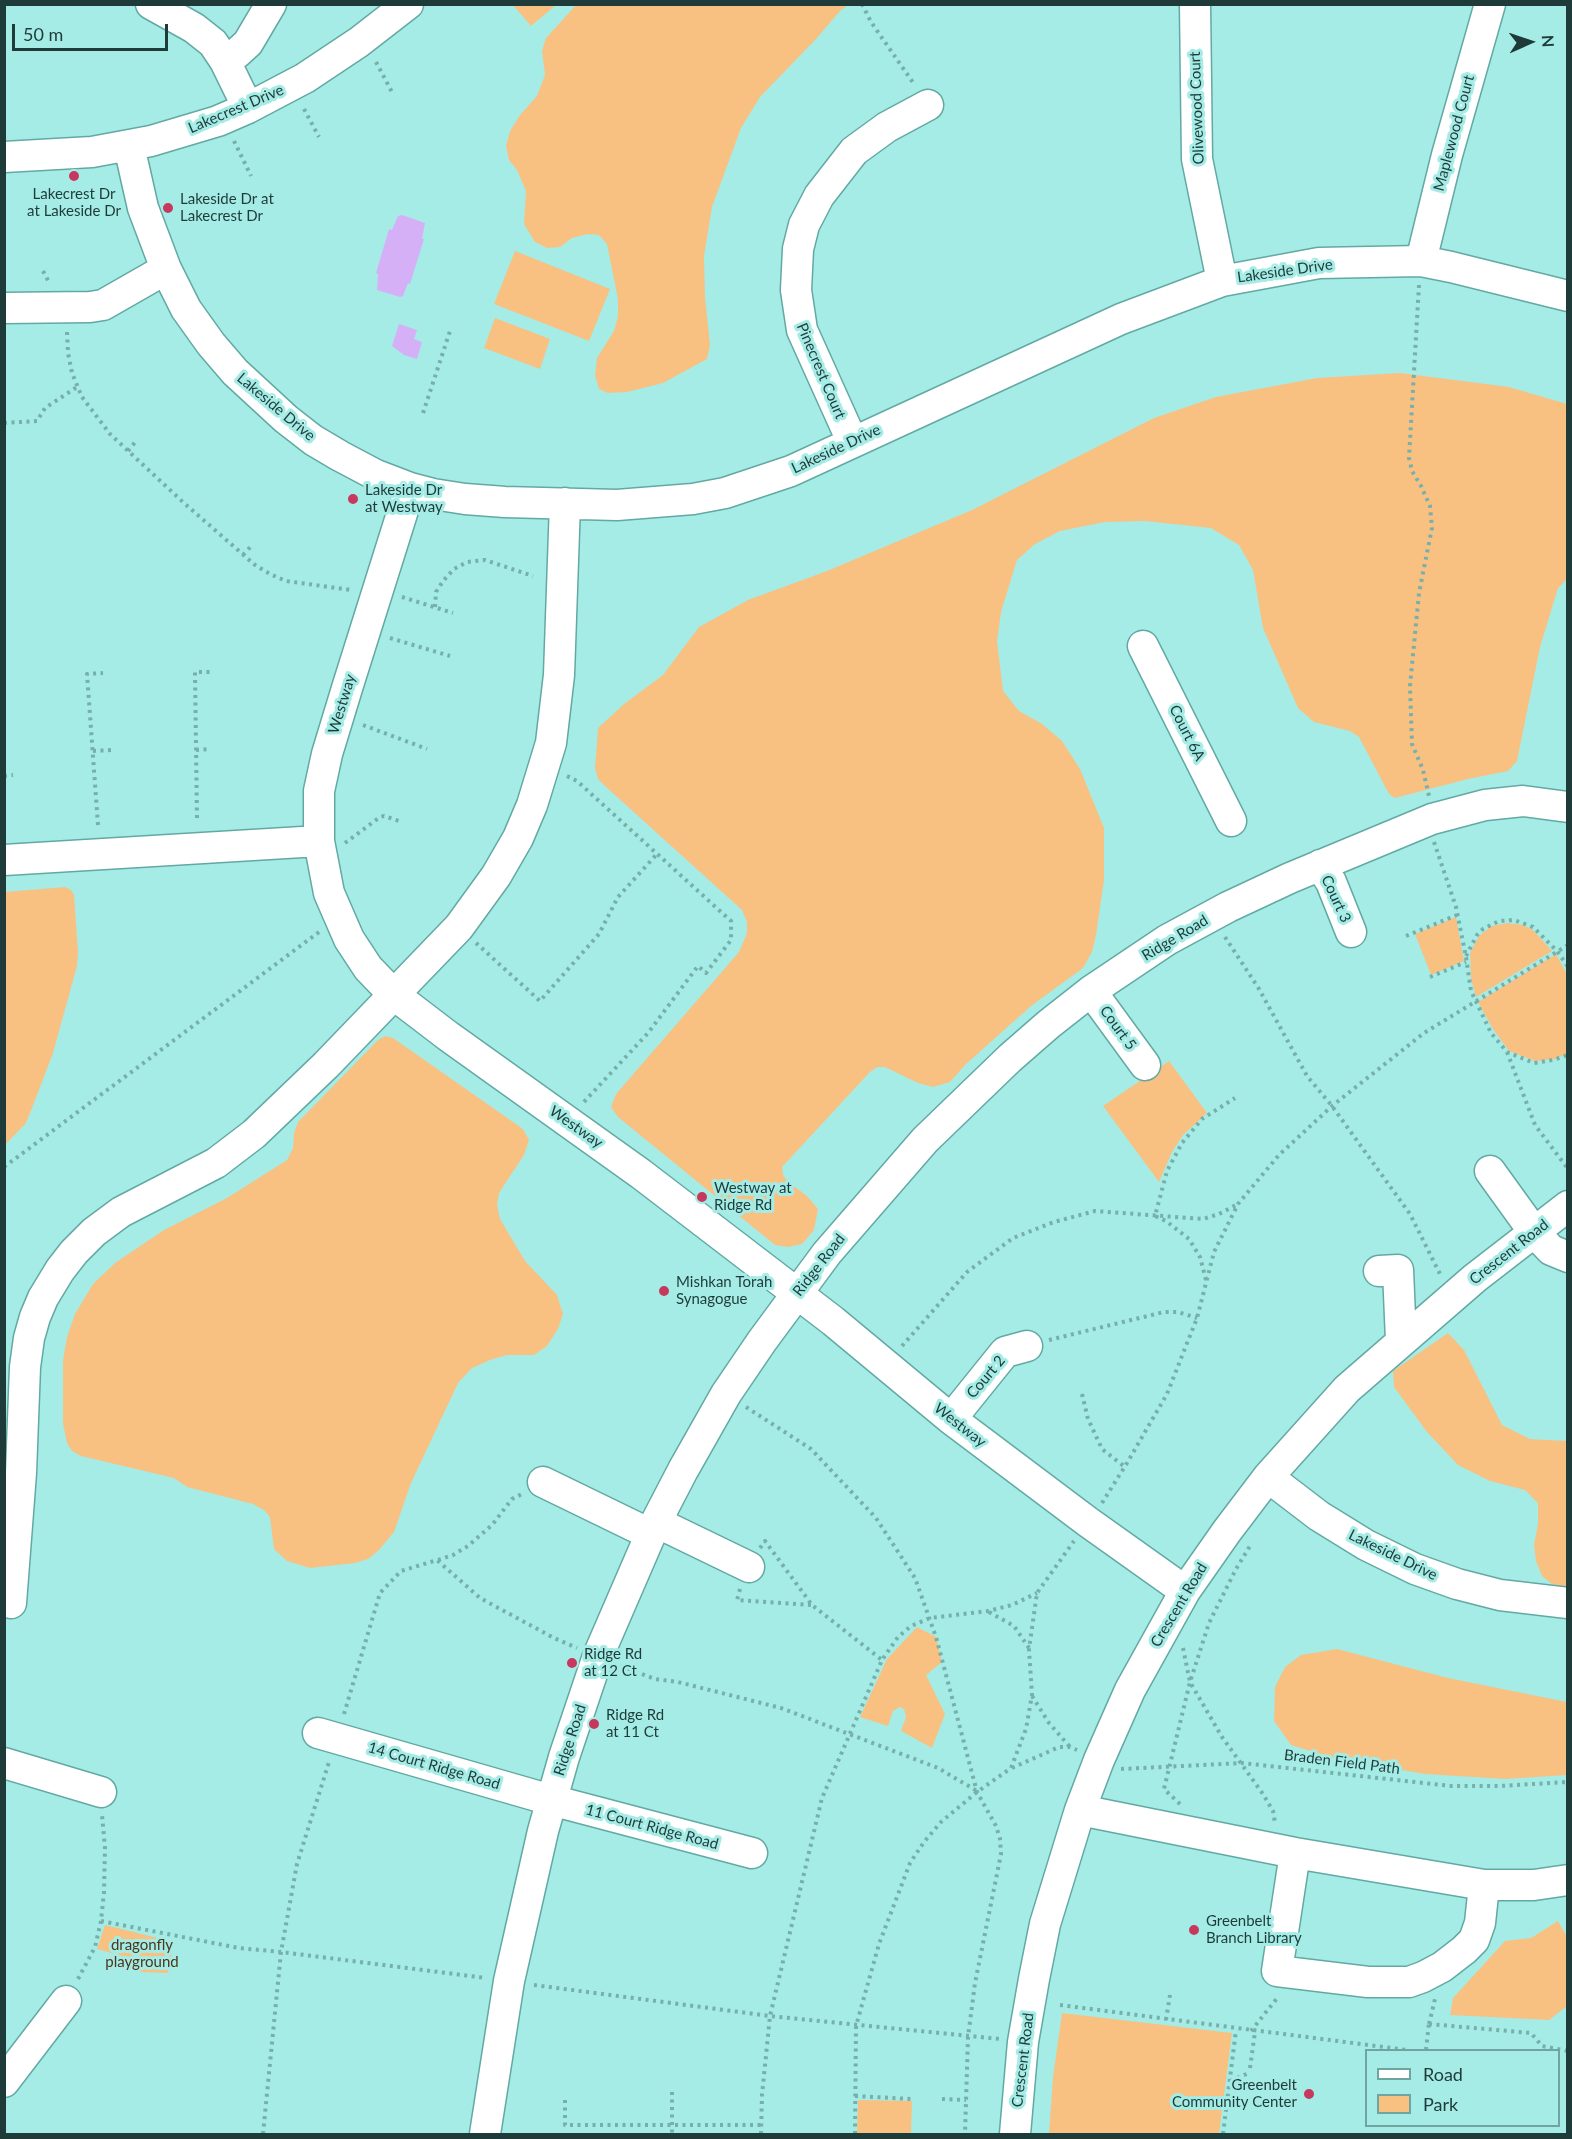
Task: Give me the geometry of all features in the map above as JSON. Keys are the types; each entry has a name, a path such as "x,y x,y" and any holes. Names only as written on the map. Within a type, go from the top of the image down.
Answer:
{"street":[{"path":"152,4 204,35 213,43 225,61 248,108"},
{"path":"225,61 248,43 271,4"},
{"name":"Lakecrest Drive","path":"4,157 92,152 129,146 179,134 248,108 305,78 359,42 408,4"},
{"name":"Olivewood Court","path":"1195,4 1197,159 1222,281"},
{"name":"Maplewood Court","path":"1416,261 1490,4"},
{"name":"Pinecrest Court","path":"852,441 802,330 796,297 795,273 798,249 804,225 819,196 854,151 887,126 928,105"},
{"name":"Lakeside Drive","path":"129,146 143,207 166,269 186,309 211,344 258,395 313,440 376,475 410,488 465,499 617,505 725,493 790,471 1121,319 1222,281 1319,263 1416,261 1451,267 1568,296"},
{"path":"4,308 59,297 103,305 166,269"},
{"name":"Westway","path":"410,488 327,754 320,791 332,842 329,892 338,917 368,968 393,994 642,1174 797,1293 951,1419 1088,1522 1185,1591"},
{"path":"11,1603 21,1473 25,1367 35,1317 51,1284 74,1252 94,1232 120,1212 147,1196 216,1163 243,1144 319,1072 459,927 496,876 518,838 532,805 545,764 558,699 565,504"},
{"name":"Court 6A","path":"1143,646 1231,820"},
{"name":"Ridge Road","path":"485,2134 509,1981 551,1800 598,1656 653,1528 726,1394 797,1293 852,1222 925,1140 1010,1058 1091,991 1167,940 1211,916 1320,865 1431,819 1475,807 1523,801 1568,807"},
{"path":"4,860 332,842"},
{"name":"Court 3","path":"1320,865 1331,882 1351,932"},
{"name":"Court 5","path":"1091,991 1145,1065"},
{"path":"1490,1171 1534,1232 1551,1250 1568,1257"},
{"name":"Crescent Road","path":"1015,2134 1023,2042 1045,1924 1080,1810 1126,1699 1185,1591 1268,1477 1347,1389 1401,1341 1568,1206"},
{"path":"1380,1271 1398,1270 1401,1341"},
{"name":"Court 2","path":"951,1419 1005,1352 1027,1346"},
{"name":"Lakeside Drive","path":"1268,1477 1319,1516 1366,1545 1415,1569 1457,1584 1500,1595 1568,1604"},
{"path":"543,1482 749,1567"},
{"name":"14 Court Ridge Road","path":"327,1735 551,1800"},
{"path":"4,1763 100,1792"},
{"name":"11 Court Ridge Road","path":"551,1800 752,1853"},
{"path":"1080,1810 1295,1853 1484,1885 1534,1885 1568,1880"},
{"path":"1295,1853 1277,1971 1368,1982 1409,1982 1423,1977 1442,1967 1474,1940 1480,1923 1484,1885"},
{"path":"4,2082 66,2001"}],"path":[{"path":"862,4 871,22 928,105"},
{"path":"376,62 393,94"},
{"path":"304,109 319,137"},
{"path":"234,141 251,176"},
{"path":"1416,261 1420,275 1410,466 1430,506 1432,528 1419,593 1410,696 1412,744 1423,770 1430,800"},
{"path":"43,271 59,297 68,353 77,387 96,417 128,451 243,555 270,574 285,581 351,590"},
{"path":"423,413 451,328"},
{"path":"4,423 37,421 45,408 77,387"},
{"path":"128,451 136,441"},
{"path":"184,503 189,498"},
{"path":"243,555 253,544"},
{"path":"435,607 436,592 443,581 454,569 467,562 485,560 524,575 533,576"},
{"path":"402,597 453,613"},
{"path":"390,638 450,656"},
{"path":"197,818 195,672 214,672"},
{"path":"98,825 87,674 103,673"},
{"path":"363,725 427,749"},
{"path":"196,750 211,749"},
{"path":"93,751 111,750"},
{"path":"545,764 578,781 731,921 731,940 706,973 698,966 648,1033 567,1121"},
{"path":"4,776 13,775"},
{"path":"332,842 380,817 384,816 399,821"},
{"path":"1433,839 1445,869 1457,915 1468,981 1475,1001 1491,1033 1507,1052 1535,1125 1568,1169"},
{"path":"459,927 540,1001 599,934 618,897 657,854"},
{"path":"1406,936 1457,915"},
{"path":"1211,916 1259,989 1307,1076 1332,1106 1410,1214 1444,1281"},
{"path":"4,1167 338,917"},
{"path":"1430,977 1466,960 1477,935 1483,929 1491,924 1507,920 1522,922 1533,927 1557,951 1568,967"},
{"path":"1099,1508 1167,1394 1197,1318 1214,1252 1238,1204 1279,1155 1332,1106 1424,1033 1568,945"},
{"path":"1507,1052 1534,1063 1568,1055"},
{"path":"1155,1216 1167,1171 1182,1143 1202,1119 1234,1098"},
{"path":"885,1365 967,1272 1012,1238 1054,1222 1095,1211 1203,1219 1238,1204"},
{"path":"1155,1216 1166,1221 1190,1239 1200,1257 1207,1280"},
{"path":"1027,1346 1164,1312 1178,1312 1197,1318"},
{"path":"1082,1394 1088,1419 1102,1449 1125,1467"},
{"path":"743,1405 811,1449 876,1518 915,1578 930,1618 977,1792 996,1826 1001,1854 975,1983 968,2037 965,2134"},
{"path":"263,2134 281,1952 297,1864 327,1735 380,1593 401,1571 453,1555 468,1546 492,1525 512,1499 543,1482"},
{"path":"1011,1768 1026,1729 1032,1695 1029,1649 1037,1593 1077,1538"},
{"path":"812,1605 737,1600 749,1567 765,1541 812,1605 882,1660"},
{"path":"1188,1812 1164,1789 1190,1683 1209,1623 1252,1542"},
{"path":"437,1560 480,1598 554,1638 581,1649"},
{"path":"761,2134 770,2016 822,1798 882,1660 898,1637 911,1626 930,1618 988,1611 1012,1605 1037,1593"},
{"path":"988,1611 1014,1626 1029,1649"},
{"path":"1166,1625 1176,1632 1182,1644 1190,1683 1222,1737 1263,1794 1273,1811 1275,1823"},
{"path":"616,1664 656,1679 678,1682 781,1708 938,1768 977,1792"},
{"path":"1032,1695 1049,1723 1070,1747 1077,1750"},
{"path":"855,2134 856,2026 879,1944 910,1863 941,1822 977,1792 1011,1768 1048,1750 1070,1747"},
{"name":"Braden Field Path","path":"1115,1767 1124,1770 1242,1763 1451,1786 1568,1782"},
{"path":"66,2001 95,1947 101,1921 105,1848 100,1792"},
{"path":"101,1921 239,1948 489,1978"},
{"path":"526,1984 770,2016 1004,2040"},
{"path":"1166,2020 1170,1995"},
{"path":"1230,2082 1249,2071 1252,2032 1278,1996"},
{"path":"1060,2005 1236,2030 1398,2049"},
{"path":"1426,2049 1429,2024 1531,2033 1542,2046 1558,2049"},
{"path":"1223,2134 1236,2030"},
{"path":"672,2092 672,2134"},
{"path":"855,2096 911,2099"},
{"path":"942,2099 966,2100"},
{"path":"565,2100 565,2125 761,2125"}],"green space":[{"path":"577,4 848,5 760,97 741,128 712,207 704,256 710,345 707,359 663,383 627,392 608,393 599,389 595,375 597,358 614,331 618,316 618,299 607,244 599,235 588,234 572,238 560,247 547,248 535,242 524,224 526,191 517,170 509,160 506,146 510,131 520,115 537,96 545,75 542,51 546,38"},
{"path":"513,5 556,5 531,26"},
{"path":"515,251 610,289 589,341 494,304"},
{"path":"495,318 550,339 540,369 484,348"},
{"path":"1400,373 1509,387 1567,404 1567,579 1558,588 1540,647 1517,761 1508,771 1395,798 1389,794 1359,737 1350,731 1314,722 1298,708 1263,628 1253,570 1239,545 1211,528 1145,521 1105,522 1060,531 1035,544 1017,560 1001,612 997,641 1003,691 1019,711 1042,724 1062,741 1080,769 1104,828 1104,880 1096,935 1092,952 1083,968 1031,1006 965,1065 950,1082 933,1087 918,1083 885,1067 877,1067 870,1072 782,1167 783,1175 788,1182 807,1196 818,1209 814,1230 802,1244 788,1247 775,1245 618,1117 611,1107 616,1094 739,952 747,933 747,922 742,910 606,787 598,779 595,768 598,728 624,704 663,675 699,627 748,600 827,571 972,510 1154,418 1216,397 1317,378"},
{"path":"65,887 74,895 77,966 53,1053 26,1123 5,1145 5,892"},
{"path":"1456,917 1464,961 1431,975 1415,934"},
{"path":"1507,923 1523,925 1533,930 1552,951 1476,997 1471,979 1470,953 1479,936 1492,926"},
{"path":"1556,954 1567,974 1567,1054 1555,1059 1535,1061 1509,1051 1478,1002"},
{"path":"385,1036 393,1038 523,1129 529,1140 524,1155 499,1193 497,1205 500,1219 525,1261 557,1295 563,1314 558,1329 547,1346 534,1355 507,1355 490,1360 472,1368 458,1383 411,1483 394,1532 379,1550 368,1559 355,1563 310,1568 287,1561 274,1549 270,1517 264,1510 253,1504 187,1487 174,1478 81,1456 72,1451 67,1443 63,1424 63,1360 67,1337 75,1314 93,1284 115,1263 164,1230 227,1198 287,1160 293,1148 294,1133 298,1122 378,1040"},
{"path":"1169,1061 1207,1113 1183,1135 1172,1152 1159,1182 1103,1106"},
{"path":"1448,1333 1464,1350 1502,1425 1530,1439 1567,1441 1567,1589 1552,1584 1542,1576 1536,1561 1534,1545 1538,1524 1538,1503 1525,1490 1490,1481 1458,1465 1427,1432 1394,1387 1393,1371"},
{"path":"917,1627 936,1637 942,1662 926,1675 945,1714 932,1748 901,1731 906,1717 904,1709 900,1707 893,1711 888,1726 860,1717 887,1659"},
{"path":"1337,1649 1448,1678 1567,1702 1567,1775 1505,1779 1425,1774 1333,1758 1291,1745 1274,1721 1275,1687 1285,1667 1301,1655"},
{"path":"1558,1921 1567,1937 1566,2007 1549,2020 1450,2015 1453,1998 1505,1941 1531,1938"},
{"name":"dragonfly playground","path":"105,1925 174,1942 168,1973 140,1972 128,1967 122,1956 97,1949"},
{"path":"1062,2013 1232,2033 1219,2134 1049,2134 1053,2077"},
{"path":"858,2100 912,2101 911,2134 857,2134"}],"shaded area":[{"path":"402,215 425,223 422,239 424,239 410,284 408,283 403,296 400,297 377,290 378,274 376,273 389,229 392,230 398,216"},
{"path":"399,324 417,330 414,339 422,342 417,359 404,355 392,346"}],"place":[{"name":"Lakecrest Dr at Lakeside Dr","path":"74,176"},
{"name":"Lakeside Dr at Lakecrest Dr","path":"168,208"},
{"name":"Lakeside Dr at Westway","path":"353,499"},
{"name":"Westway at Ridge Rd","path":"702,1197"},
{"name":"Mishkan Torah Synagogue","path":"664,1291"},
{"name":"Ridge Rd at 12 Ct","path":"572,1663"},
{"name":"Ridge Rd at 11 Ct","path":"594,1724"},
{"name":"Greenbelt Branch Library","path":"1194,1930"},
{"name":"Greenbelt Community Center","path":"1309,2094"}]}
